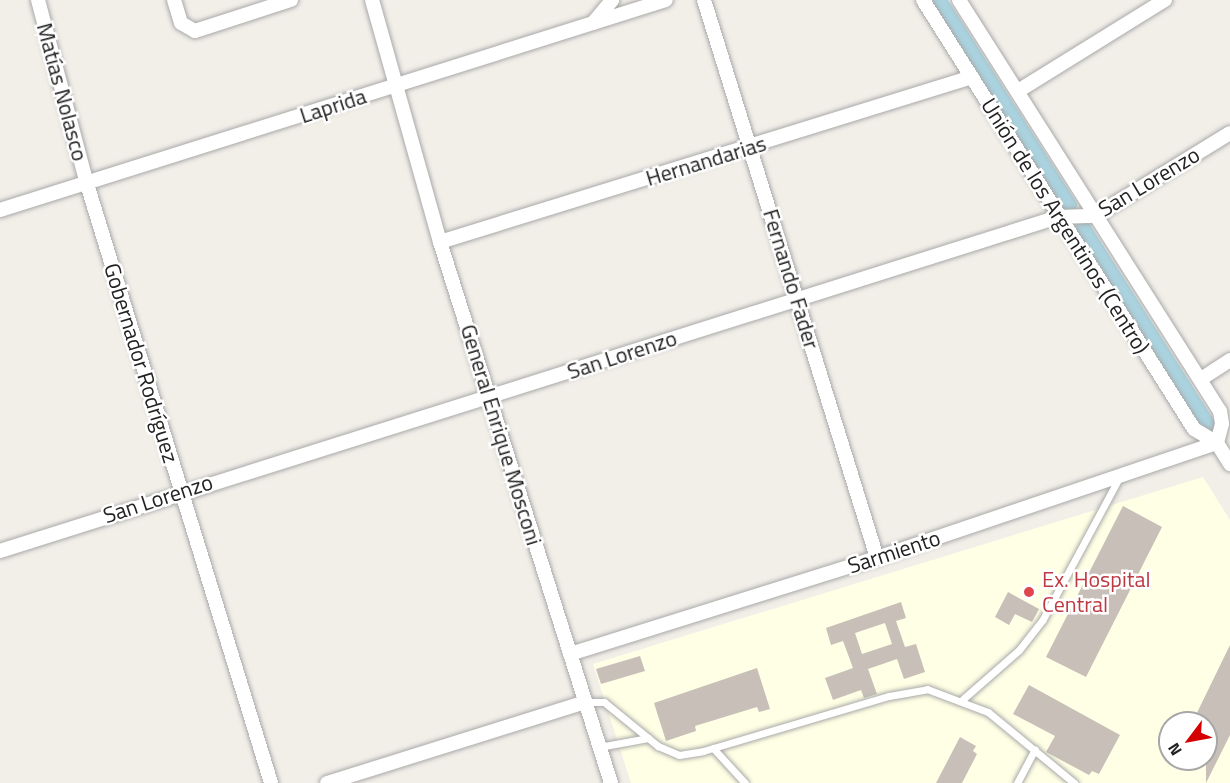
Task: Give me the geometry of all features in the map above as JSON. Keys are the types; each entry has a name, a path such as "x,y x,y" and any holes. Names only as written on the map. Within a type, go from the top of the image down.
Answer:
{"street":[{"name":"Matías Nolasco","path":"38,0 87,184"},
{"path":"174,0 182,23 195,31 291,0"},
{"name":"General Enrique Mosconi","path":"372,0 394,86 440,242 611,783"},
{"path":"593,23 612,0"},
{"name":"Laprida","path":"0,210 666,0"},
{"name":"Fernando Fader","path":"704,0 877,558"},
{"name":"Unión de los Argentinos (Centro)","path":"923,0 1194,429 1216,443 1230,464"},
{"name":"Unión de los Argentinos (Centro)","path":"959,0 1220,411 1222,424 1216,443"},
{"path":"1018,91 1165,0"},
{"name":"Hernandarias","path":"440,242 972,77"},
{"name":"San Lorenzo","path":"0,550 1058,217 1095,216 1230,134"},
{"name":"Gobernador Rodríguez","path":"87,184 271,783"},
{"path":"1200,379 1230,360"},
{"name":"Sarmiento","path":"570,654 877,558 1216,443"},
{"path":"327,783 586,702"}],"lane":[{"path":"963,699 1019,650 1043,619 1121,476"},
{"path":"586,702 604,702 648,738 679,755 713,748 913,690 927,688 963,699 988,712 1074,783"},
{"path":"600,747 648,738"},
{"path":"713,748 745,783"},
{"path":"1017,783 1035,750"}],"shaded area":[{"name":"Ex. Hospital Central","path":"1203,477 1230,520 1230,783 631,783 593,664"}],"building":[{"path":"1123,506 1162,527 1086,677 1046,657"},
{"path":"1008,592 1039,609 1032,622 1015,614 1009,625 995,617"},
{"path":"901,602 906,618 896,621 905,647 916,644 925,672 904,679 897,659 868,669 877,694 864,698 861,690 833,700 825,678 853,668 843,641 831,645 826,628","holes":["885,623 892,644 862,654 855,633"]},
{"path":"1230,645 1230,735 1218,759 1218,711 1198,711"},
{"path":"640,656 645,671 601,684 596,669"},
{"path":"757,668 770,709 759,712 757,707 695,726 696,731 666,741 654,703"},
{"path":"1029,685 1120,735 1099,774 1092,771 1089,775 1046,752 1055,736 1013,714"},
{"path":"960,737 976,746 973,751 977,754 962,783 936,783"},
{"path":"1206,771 1212,771 1206,783"}],"waterway":[{"path":"939,0 1069,205"},
{"path":"1083,228 1210,428"}],"place":[{"name":"Ex. Hospital Central","path":"1029,592"}]}
